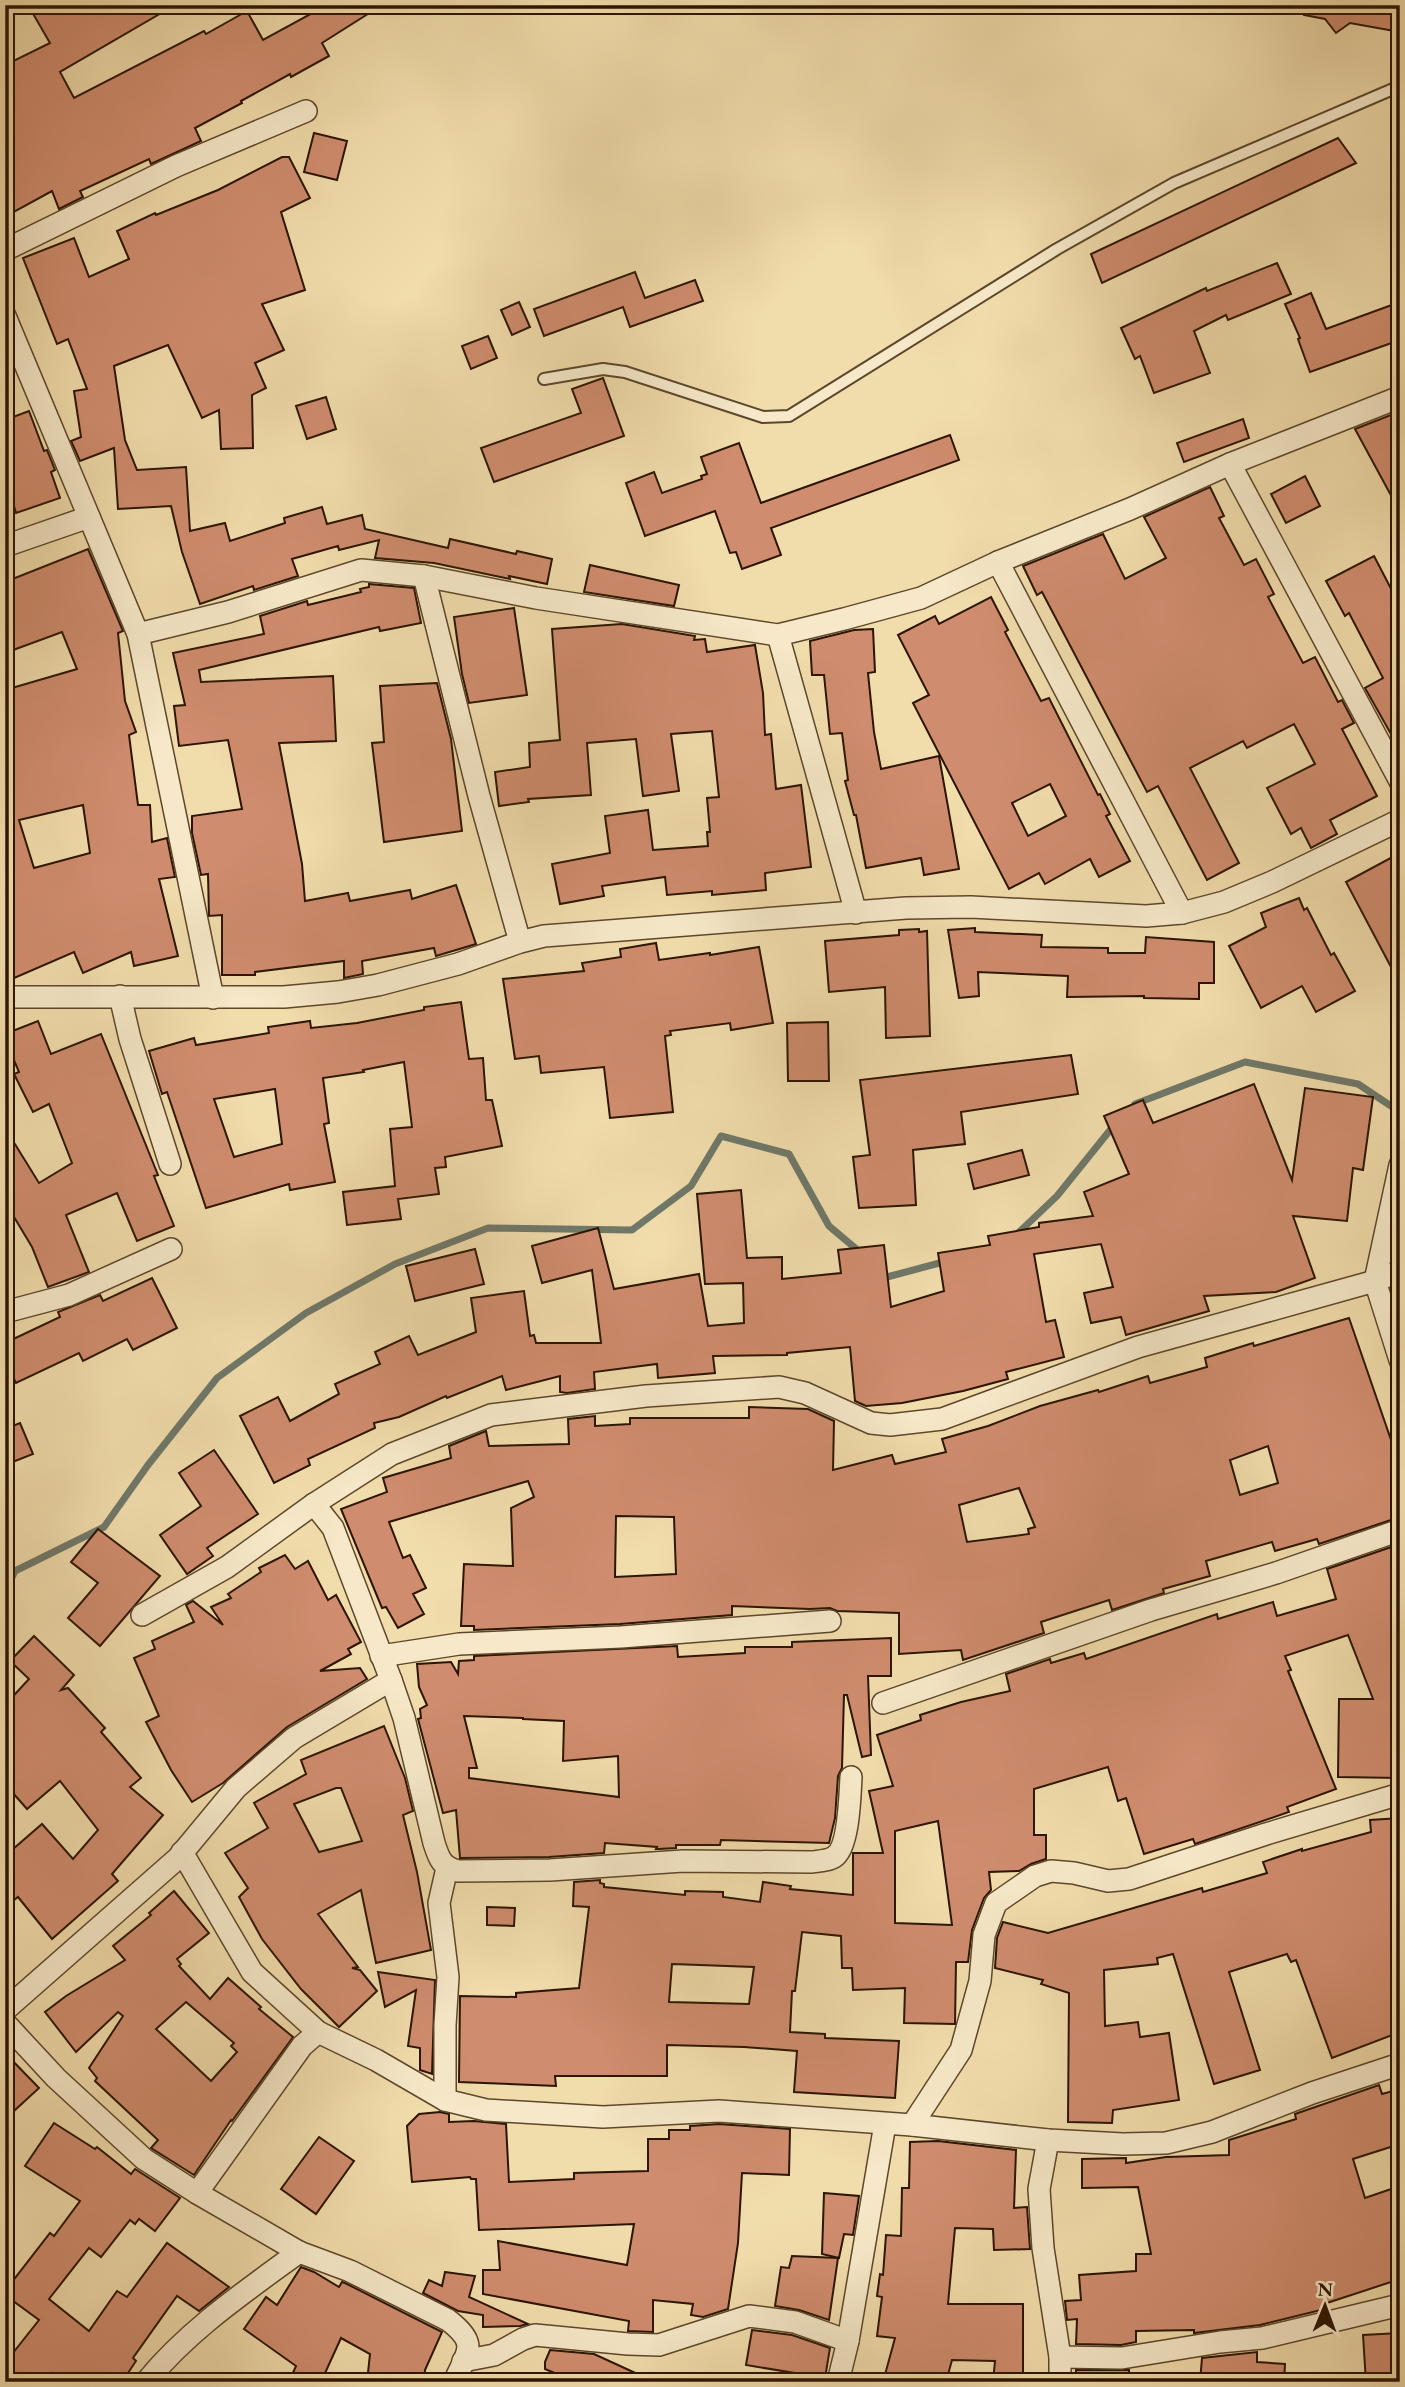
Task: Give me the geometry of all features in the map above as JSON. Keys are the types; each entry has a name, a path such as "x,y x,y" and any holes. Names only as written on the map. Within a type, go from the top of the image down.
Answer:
{"street":[{"path":"5,250 177,166 306,111"},
{"path":"5,316 138,634 213,998"},
{"path":"138,634 228,612 360,570 424,576 536,598 778,635 921,598 998,562 1130,509 1230,464 1400,397"},
{"path":"1230,464 1400,781"},
{"path":"5,546 89,517"},
{"path":"998,562 1182,913"},
{"path":"424,576 479,796 520,942"},
{"path":"778,635 856,913"},
{"path":"5,998 284,997 378,985 458,964 544,936 906,908 971,907 1146,916 1182,913 1224,902 1272,882 1400,820"},
{"path":"120,996 130,1039 170,1164"},
{"path":"1400,1165 1375,1281 1400,1360"},
{"path":"5,1312 69,1295 171,1249"},
{"path":"142,1615 227,1567 314,1504 392,1454 491,1415 646,1396 779,1387 805,1394 871,1423 890,1425 942,1419 1138,1347 1375,1281 1400,1271"},
{"path":"314,1504 333,1528 391,1680 404,1718 439,1860 447,1868 458,1871 537,1870 683,1861 825,1860 834,1857 841,1849 848,1817 851,1777"},
{"path":"883,1703 1152,1610 1276,1573 1400,1530"},
{"path":"381,1656 459,1644 621,1637 830,1621"},
{"path":"5,2010 182,1852 236,1788 294,1738 391,1680"},
{"path":"912,2125 961,2050 980,1980 984,1935 996,1903 1035,1876 1051,1871 1108,1881 1129,1879 1400,1794"},
{"path":"182,1852 253,1972 318,2032 376,2060 445,2100 486,2110 603,2117 719,2111 912,2125 1048,2140 1166,2143 1212,2132 1312,2093 1400,2064"},
{"path":"445,2100 448,1977 439,1903 447,1868"},
{"path":"5,2022 56,2078 144,2159 299,2252 350,2272 448,2320 467,2338 469,2348 454,2382"},
{"path":"197,2193 302,2046 318,2032"},
{"path":"838,2382 848,2342 885,2124"},
{"path":"1048,2140 1039,2189 1043,2248 1060,2357 1060,2382"},
{"path":"146,2382 161,2364 216,2315 299,2252"},
{"path":"1060,2357 1122,2358 1262,2338 1400,2305"},
{"path":"463,2361 494,2355 535,2335 659,2345 749,2316 795,2322 848,2342"}],"lane":[{"path":"544,379 603,369 625,372 763,417 789,416 1057,249 1174,183 1400,86"}],"building":[{"path":"28,5 175,5 60,72 74,98 204,31 206,34 247,11 263,40 327,5 382,5 322,43 329,56 291,77 290,74 195,128 201,141 151,164 149,159 80,191 83,197 59,209 52,191 12,213 5,200 5,65 50,43"},
{"path":"1305,5 1400,5 1400,32 1350,23 1336,33 1325,19 1304,15"},
{"path":"314,133 347,141 337,180 304,172"},
{"path":"1338,138 1356,163 1102,283 1091,254"},
{"path":"282,157 289,157 310,198 281,212 305,290 262,304 284,350 255,363 266,388 252,395 253,448 221,449 219,410 202,418 168,345 114,366 125,440 137,470 186,467 190,531 225,523 230,541 285,523 284,518 322,507 327,524 362,515 365,529 448,548 450,539 552,559 547,584 434,563 375,558 379,540 339,550 338,546 292,559 298,576 254,590 253,586 200,604 182,552 171,506 118,509 114,448 80,461 71,441 81,437 74,391 87,389 68,339 57,344 23,258 74,238 89,277 129,259 117,231 155,213 156,215 218,190"},
{"path":"1277,263 1291,294 1228,320 1226,315 1194,331 1210,373 1154,393 1140,356 1135,359 1121,328 1206,288 1207,291"},
{"path":"635,272 645,298 695,280 703,301 630,327 623,307 544,336 534,309"},
{"path":"1311,293 1326,329 1400,302 1400,340 1310,372 1298,339 1300,338 1285,304"},
{"path":"519,302 530,327 512,335 501,310"},
{"path":"488,336 497,358 471,369 462,346"},
{"path":"603,378 624,436 494,482 481,448 581,413 572,389"},
{"path":"326,397 336,429 307,439 296,406"},
{"path":"29,411 44,451 47,450 55,470 51,472 60,498 16,513 14,506 5,509 5,420"},
{"path":"1396,413 1400,420 1400,512 1355,429"},
{"path":"1243,419 1249,438 1184,462 1177,443"},
{"path":"950,435 959,460 771,528 781,555 742,569 736,552 730,553 715,511 645,536 626,483 654,472 662,493 702,479 701,476 707,474 701,457 739,443 761,503"},
{"path":"1305,476 1320,506 1286,523 1271,494"},
{"path":"1210,487 1224,516 1219,518 1244,565 1256,559 1274,594 1268,597 1303,663 1315,657 1338,702 1342,700 1354,723 1342,729 1377,796 1330,820 1337,834 1311,848 1301,828 1291,834 1267,788 1315,764 1294,724 1247,748 1243,741 1190,768 1239,863 1207,880 1158,786 1147,792 1042,592 1037,595 1023,566 1103,534 1125,579 1166,558 1144,517"},
{"path":"88,549 123,631 118,633 125,701 136,732 129,735 138,805 150,805 152,842 167,838 175,877 159,879 178,956 134,966 131,952 83,973 74,952 5,982 5,774 14,771 5,745 5,690 77,669 62,632 5,653 5,582","holes":["83,805 90,853 34,868 19,820"]},
{"path":"1374,556 1400,606 1400,750 1365,688 1383,678 1349,613 1345,616 1326,581"},
{"path":"590,565 679,585 674,606 584,592"},
{"path":"369,584 414,588 421,623 380,631 379,627 199,670 201,682 333,676 336,741 279,743 302,864 305,901 348,893 350,901 410,890 412,899 456,885 476,944 436,956 434,948 362,961 363,974 344,978 344,961 255,972 255,975 222,975 222,915 209,916 208,874 201,875 192,833 192,816 242,809 228,740 179,746 174,706 185,705 173,653 264,634 260,616 307,601 308,605 361,592 360,589 369,587"},
{"path":"991,597 1008,630 1005,632 1041,701 1049,698 1098,795 1100,794 1110,814 1106,816 1130,861 1099,877 1090,859 1045,884 1039,873 1009,889 913,703 929,695 898,635 935,616 939,624","holes":["1050,784 1066,816 1028,836 1012,803"]},
{"path":"514,608 527,695 469,703 454,617"},
{"path":"622,624 695,636 694,640 705,639 707,652 755,645 763,693 765,735 771,734 776,789 801,785 811,867 765,873 766,890 712,895 712,891 667,895 665,877 602,886 604,896 560,904 552,864 610,853 605,816 648,810 653,850 708,846 707,832 710,832 707,798 719,797 712,731 671,734 679,791 643,796 636,739 587,743 591,795 528,799 529,802 499,806 495,772 530,767 529,743 560,740 552,629"},
{"path":"873,629 875,672 868,673 881,769 939,756 959,869 924,875 921,858 866,868 856,815 845,781 848,780 842,733 830,734 824,675 812,675 810,641 854,630"},
{"path":"437,683 451,739 462,831 384,842 372,743 384,742 380,686"},
{"path":"1400,853 1400,984 1346,882"},
{"path":"1299,898 1355,991 1316,1012 1302,986 1261,1008 1229,946 1266,927 1261,913"},
{"path":"975,928 975,932 1042,935 1041,947 1108,948 1108,953 1145,953 1146,937 1214,942 1214,983 1199,983 1199,999 1144,996 1067,997 1068,976 978,972 979,996 959,998 948,930"},
{"path":"919,929 919,932 927,931 930,1036 886,1038 885,987 829,992 825,941 899,935 899,930"},
{"path":"656,943 659,960 759,947 773,1023 731,1030 730,1023 670,1031 671,1035 665,1036 673,1112 610,1118 604,1067 541,1073 539,1056 515,1059 503,979 584,971 582,963 621,957 620,949"},
{"path":"461,1002 469,1059 483,1058 486,1100 492,1100 502,1146 445,1157 446,1167 435,1168 439,1194 398,1199 401,1219 347,1225 343,1192 395,1186 390,1129 412,1127 404,1062 323,1078 329,1123 324,1124 335,1182 290,1190 289,1184 206,1208 167,1092 162,1094 149,1051 194,1038 196,1045 269,1033 268,1027 310,1021 311,1028 357,1023 424,1010 424,1007","holes":["275,1089 282,1144 234,1157 214,1099"]},
{"path":"38,1021 51,1054 101,1034 158,1175 154,1176 174,1226 137,1241 117,1193 66,1215 89,1272 48,1287 32,1247 5,1202 5,1128 39,1183 72,1163 49,1104 33,1112 14,1074 19,1072 5,1039 5,1034"},
{"path":"828,1022 829,1081 788,1081 787,1023"},
{"path":"1071,1055 1078,1094 961,1112 965,1144 913,1150 916,1205 859,1208 853,1157 870,1155 860,1080"},
{"path":"1254,1084 1292,1180 1305,1088 1373,1097 1363,1170 1353,1168 1347,1221 1293,1216 1315,1278 1276,1292 1204,1296 1209,1311 1126,1335 1121,1317 1091,1323 1084,1293 1113,1287 1101,1244 1034,1254 1046,1322 1055,1320 1064,1357 1006,1372 1008,1379 902,1403 866,1406 855,1401 850,1347 787,1355 713,1356 715,1373 658,1378 657,1364 594,1372 595,1389 567,1393 560,1392 560,1376 506,1390 502,1376 447,1398 446,1396 399,1417 374,1423 375,1428 308,1459 310,1465 274,1483 240,1416 278,1397 290,1421 339,1394 335,1384 380,1364 375,1352 409,1336 418,1355 476,1332 471,1298 524,1291 530,1336 534,1335 536,1343 601,1343 592,1270 542,1283 532,1246 598,1228 614,1289 699,1274 708,1326 744,1323 743,1283 705,1284 697,1194 741,1190 747,1258 782,1257 782,1279 841,1273 838,1250 884,1245 891,1307 944,1291 938,1253 990,1245 988,1236 1039,1227 1039,1223 1093,1216 1084,1192 1129,1174 1104,1116 1143,1100 1153,1123"},
{"path":"1022,1150 1029,1175 974,1189 968,1164"},
{"path":"475,1249 484,1284 415,1301 406,1266"},
{"path":"152,1278 177,1328 133,1350 127,1339 83,1361 79,1353 16,1383 5,1361 5,1343 60,1317 58,1312 100,1295 103,1301"},
{"path":"1349,1318 1400,1466 1400,1517 1319,1544 1317,1539 1275,1551 1272,1542 1206,1561 1210,1576 1163,1589 1164,1593 1112,1610 1109,1600 1041,1622 1044,1633 963,1660 961,1650 899,1654 899,1613 837,1611 830,1608 732,1606 732,1615 620,1624 474,1630 474,1626 461,1626 464,1564 513,1566 511,1508 534,1497 528,1481 389,1522 403,1558 410,1555 426,1588 413,1594 424,1614 398,1628 386,1607 382,1608 341,1509 387,1492 383,1478 451,1458 449,1446 486,1431 489,1446 569,1444 568,1419 595,1416 595,1426 630,1424 630,1418 749,1418 749,1407 808,1409 834,1421 833,1470 892,1455 895,1464 946,1452 942,1439 988,1426 1040,1406 1098,1390 1099,1392 1148,1376 1150,1383 1207,1367 1205,1358 1253,1343 1254,1346","holes":["1268,1446 1278,1483 1240,1495 1230,1460","1019,1488 1035,1527 1028,1529 1029,1534 967,1542 959,1505","616,1516 674,1517 676,1574 615,1577"]},
{"path":"20,1423 33,1454 5,1465 5,1429"},
{"path":"214,1450 258,1514 207,1548 213,1556 187,1574 160,1535 201,1506 179,1473"},
{"path":"98,1529 160,1576 100,1646 68,1618 98,1583 71,1562"},
{"path":"1400,1544 1400,1778 1338,1777 1339,1699 1373,1699 1348,1635 1285,1656 1291,1670 1288,1671 1336,1789 1287,1807 1289,1812 1195,1844 1193,1839 1144,1854 1126,1798 1118,1801 1108,1767 1034,1789 1034,1835 1046,1835 1046,1859 1019,1871 989,1872 991,1890 984,1898 972,1930 968,1962 956,1962 955,2024 904,2023 905,1988 853,1990 852,1968 842,1968 841,1936 802,1932 795,1991 792,1991 790,2032 825,2034 825,2038 899,2041 895,2098 794,2092 797,2051 744,2047 667,2045 667,2076 555,2076 556,2086 459,2082 460,1996 516,1997 516,1993 579,1988 589,1907 573,1906 574,1882 600,1880 604,1887 685,1895 685,1891 723,1892 723,1897 760,1902 763,1882 791,1886 790,1889 853,1895 853,1853 883,1853 869,1791 893,1786 877,1735 921,1720 920,1715 1010,1691 1006,1674 1050,1659 1051,1663 1084,1653 1086,1659 1217,1614 1218,1619 1273,1602 1277,1616 1336,1599 1327,1569","holes":["938,1821 952,1925 895,1923 895,1831","672,1964 754,1967 749,2004 669,2002"]},
{"path":"285,1555 295,1569 308,1561 328,1600 336,1595 361,1642 348,1649 351,1654 320,1671 360,1668 367,1679 287,1727 223,1783 192,1802 171,1770 146,1722 159,1716 134,1658 155,1649 152,1641 194,1622 186,1605 193,1601 223,1625 211,1607 231,1598 228,1594 261,1572 259,1568"},
{"path":"34,1636 74,1675 61,1690 68,1688 105,1728 101,1732 141,1778 130,1787 163,1815 112,1874 118,1881 52,1939 18,1897 5,1907 5,1856 42,1824 73,1859 98,1830 60,1781 27,1809 5,1784 5,1705 29,1679 10,1661"},
{"path":"891,1638 891,1676 868,1676 871,1755 862,1757 847,1695 844,1695 842,1768 838,1776 835,1818 829,1843 721,1840 720,1845 676,1845 676,1848 656,1849 657,1847 605,1843 604,1853 460,1858 456,1810 443,1813 418,1719 421,1718 420,1709 427,1705 419,1687 417,1664 451,1662 458,1674 459,1661 474,1660 474,1656 677,1646 678,1657 745,1653 745,1647 792,1647 792,1642","holes":["464,1716 564,1721 563,1761 618,1756 619,1797 469,1778 469,1768 477,1768"]},
{"path":"384,1726 405,1778 413,1811 403,1815 417,1872 431,1950 376,1963 361,1890 318,1914 358,1967 352,1968 360,1970 377,1991 339,2027 301,1989 262,1939 239,1897 248,1888 225,1853 268,1828 254,1803 306,1774 301,1760","holes":["341,1788 362,1841 319,1852 294,1804"]},
{"path":"1400,1818 1400,2032 1332,2058 1296,1960 1291,1962 1287,1954 1229,1972 1260,2070 1214,2084 1173,1954 1157,1958 1158,1964 1104,1970 1105,2026 1138,2022 1140,2037 1169,2033 1179,2100 1113,2110 1112,2123 1068,2122 1069,1993 1041,1984 1043,1980 995,1968 997,1938 1003,1922 1048,1933 1202,1888 1203,1892 1267,1873 1263,1862 1371,1832 1370,1820"},
{"path":"174,1891 209,1933 177,1959 181,1964 179,1966 210,1999 228,1978 261,2007 259,2009 293,2037 194,2175 151,2148 158,2140 95,2081 97,2078 89,2068 123,2016 118,2012 76,2052 45,2012 125,1960 113,1946 151,1915 149,1913","holes":["186,2002 234,2043 231,2046 237,2052 211,2081 156,2029"]},
{"path":"487,1907 515,1908 514,1926 487,1925"},
{"path":"378,1972 435,1980 432,2074 420,2070 420,2048 408,2046 416,1990 385,2007"},
{"path":"5,2053 39,2088 15,2110 5,2100"},
{"path":"1379,2085 1382,2094 1400,2089 1400,2144 1353,2159 1365,2198 1400,2186 1400,2279 1324,2304 1325,2309 1260,2325 1194,2333 1194,2330 1136,2331 1136,2342 1121,2345 1076,2344 1077,2319 1067,2320 1065,2301 1081,2300 1079,2275 1136,2271 1136,2254 1151,2254 1138,2187 1082,2188 1082,2159 1126,2158 1126,2163 1166,2157 1229,2155 1229,2140 1296,2119 1295,2114"},
{"path":"419,2114 449,2114 449,2122 506,2124 509,2182 574,2179 574,2173 648,2171 648,2139 669,2139 669,2130 690,2130 690,2126 719,2124 790,2129 789,2175 742,2173 738,2243 728,2309 703,2317 691,2315 693,2304 653,2300 653,2332 628,2331 629,2321 483,2294 483,2270 500,2270 498,2241 627,2265 634,2224 479,2230 476,2179 470,2177 412,2182 407,2126"},
{"path":"54,2123 95,2149 97,2147 131,2174 135,2169 180,2198 155,2231 139,2219 135,2224 130,2220 101,2257 89,2248 49,2299 89,2331 117,2291 127,2297 167,2243 229,2287 199,2311 177,2296 133,2358 136,2361 122,2382 65,2382 53,2373 48,2382 5,2382 5,2363 39,2320 5,2295 5,2291 50,2233 54,2236 80,2201 25,2166"},
{"path":"319,2137 354,2161 316,2214 281,2189"},
{"path":"938,2141 1016,2150 1014,2208 1027,2207 1030,2249 994,2250 993,2229 955,2228 948,2304 1023,2304 1023,2382 993,2382 995,2361 952,2360 946,2382 883,2382 895,2338 877,2336 882,2297 877,2296 880,2274 883,2275 886,2235 901,2236 902,2188 909,2188 910,2142"},
{"path":"824,2193 859,2196 853,2235 844,2234 839,2258 822,2254"},
{"path":"792,2256 838,2258 829,2320 799,2310 775,2306 781,2267 789,2268"},
{"path":"301,2267 339,2287 342,2282 345,2283 442,2332 425,2370 424,2382 367,2382 370,2354 341,2338 321,2382 289,2382 296,2366 244,2329 266,2297 277,2305"},
{"path":"445,2272 475,2276 469,2297 528,2324 483,2327 483,2315 458,2311 423,2293 429,2280 442,2286"},
{"path":"752,2330 792,2335 830,2348 825,2378 746,2365"},
{"path":"1400,2333 1398,2382 1366,2382 1363,2335"},
{"path":"550,2350 594,2354 655,2382 560,2382 562,2376 545,2369"},
{"path":"1257,2352 1257,2362 1285,2364 1284,2382 1200,2382 1202,2358"},
{"path":"1076,2370 1129,2370 1129,2382 1076,2382"}],"waterway":[{"path":"1135,1104 1245,1062 1358,1084 1400,1112"},
{"path":"1016,1235 1057,1196 1115,1124"},
{"path":"5,1592 15,1571 104,1527 148,1465 217,1378 306,1313 395,1264 488,1228 632,1230 691,1186 721,1136 789,1154 829,1226 861,1253"},
{"path":"883,1273 887,1277 947,1261"}]}
